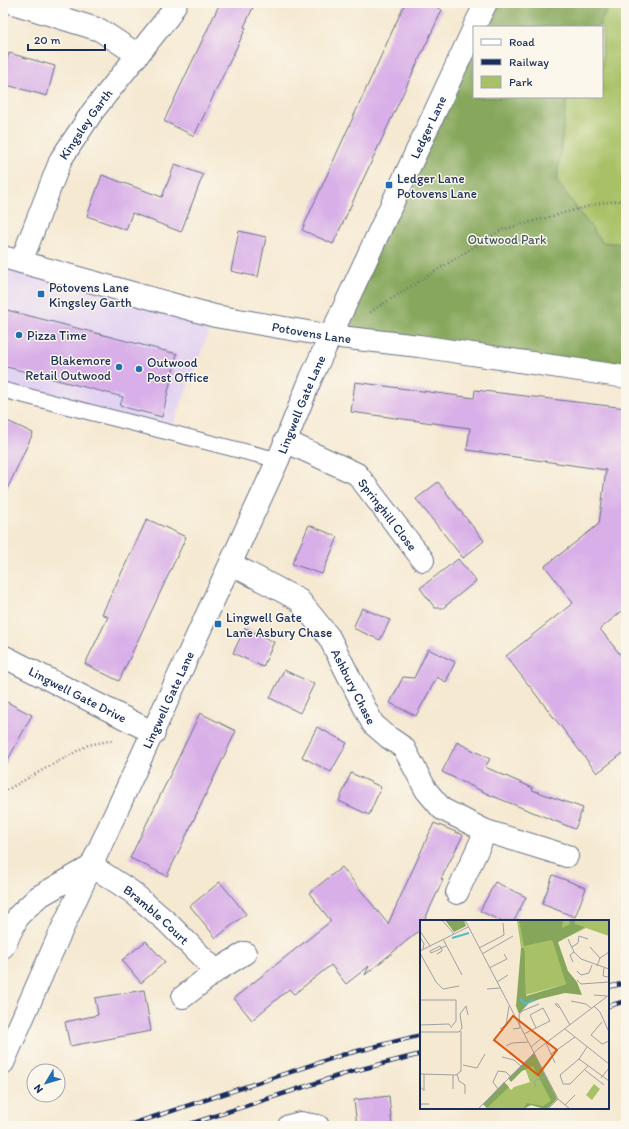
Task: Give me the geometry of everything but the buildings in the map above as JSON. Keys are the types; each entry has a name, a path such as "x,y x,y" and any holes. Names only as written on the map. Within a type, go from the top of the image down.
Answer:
{"street":[{"path":"13,3 100,30 138,55"},
{"name":"Kingsley Garth","path":"12,259 61,159 92,111 168,18 176,3"},
{"name":"Ledger Lane","path":"474,26 486,3"},
{"name":"Ledger Lane","path":"331,336 473,29"},
{"name":"Potovens Lane","path":"12,259 215,316 331,336 419,346 626,377"},
{"name":"Lingwell Gate Lane","path":"3,1063 58,938 231,564 282,450 311,378 331,336"},
{"name":"Springhill Close","path":"282,450 357,474 423,560"},
{"name":"Ashbury Chase","path":"231,564 299,600 329,637 373,724 404,748 426,790 442,809 486,831 567,856"},
{"name":"Lingwell Gate Drive","path":"3,656 154,733"},
{"path":"457,893 486,831"},
{"path":"3,947 19,915 38,897 92,866"},
{"name":"Bramble Court","path":"92,866 132,892 167,922 216,971"},
{"path":"183,997 216,971 245,953"},
{"path":"290,1126 301,1123 318,1126"}],"lane":[{"path":"3,390 282,450"}],"path":[{"path":"364,315 501,230 601,203 626,200"},
{"path":"3,792 88,745 117,740"}],"shaded area":[{"path":"3,264 215,316 170,433 3,390"}],"green space":[{"name":"Outwood Park","path":"486,3 626,3 626,377 419,346 474,98 603,98 603,26 474,26"},
{"path":"486,3 611,3 599,26 474,26"},
{"name":"Outwood Park","path":"473,30 473,98 567,98 557,181 602,242 626,244 626,378 331,336"}],"railway":[{"path":"609,987 626,983"},
{"path":"609,1006 626,1001"},
{"path":"126,1126 342,1055 420,1035"},
{"path":"184,1126 350,1072 420,1054"}],"place":[{"name":"Ledger Lane Potovens Lane","path":"389,185"},
{"name":"Potovens Lane Kingsley Garth","path":"41,294"},
{"name":"Pizza Time","path":"19,335"},
{"name":"Blakemore Retail Outwood","path":"119,367"},
{"name":"Outwood Post Office","path":"139,369"},
{"name":"Lingwell Gate Lane Asbury Chase","path":"218,624"}]}
